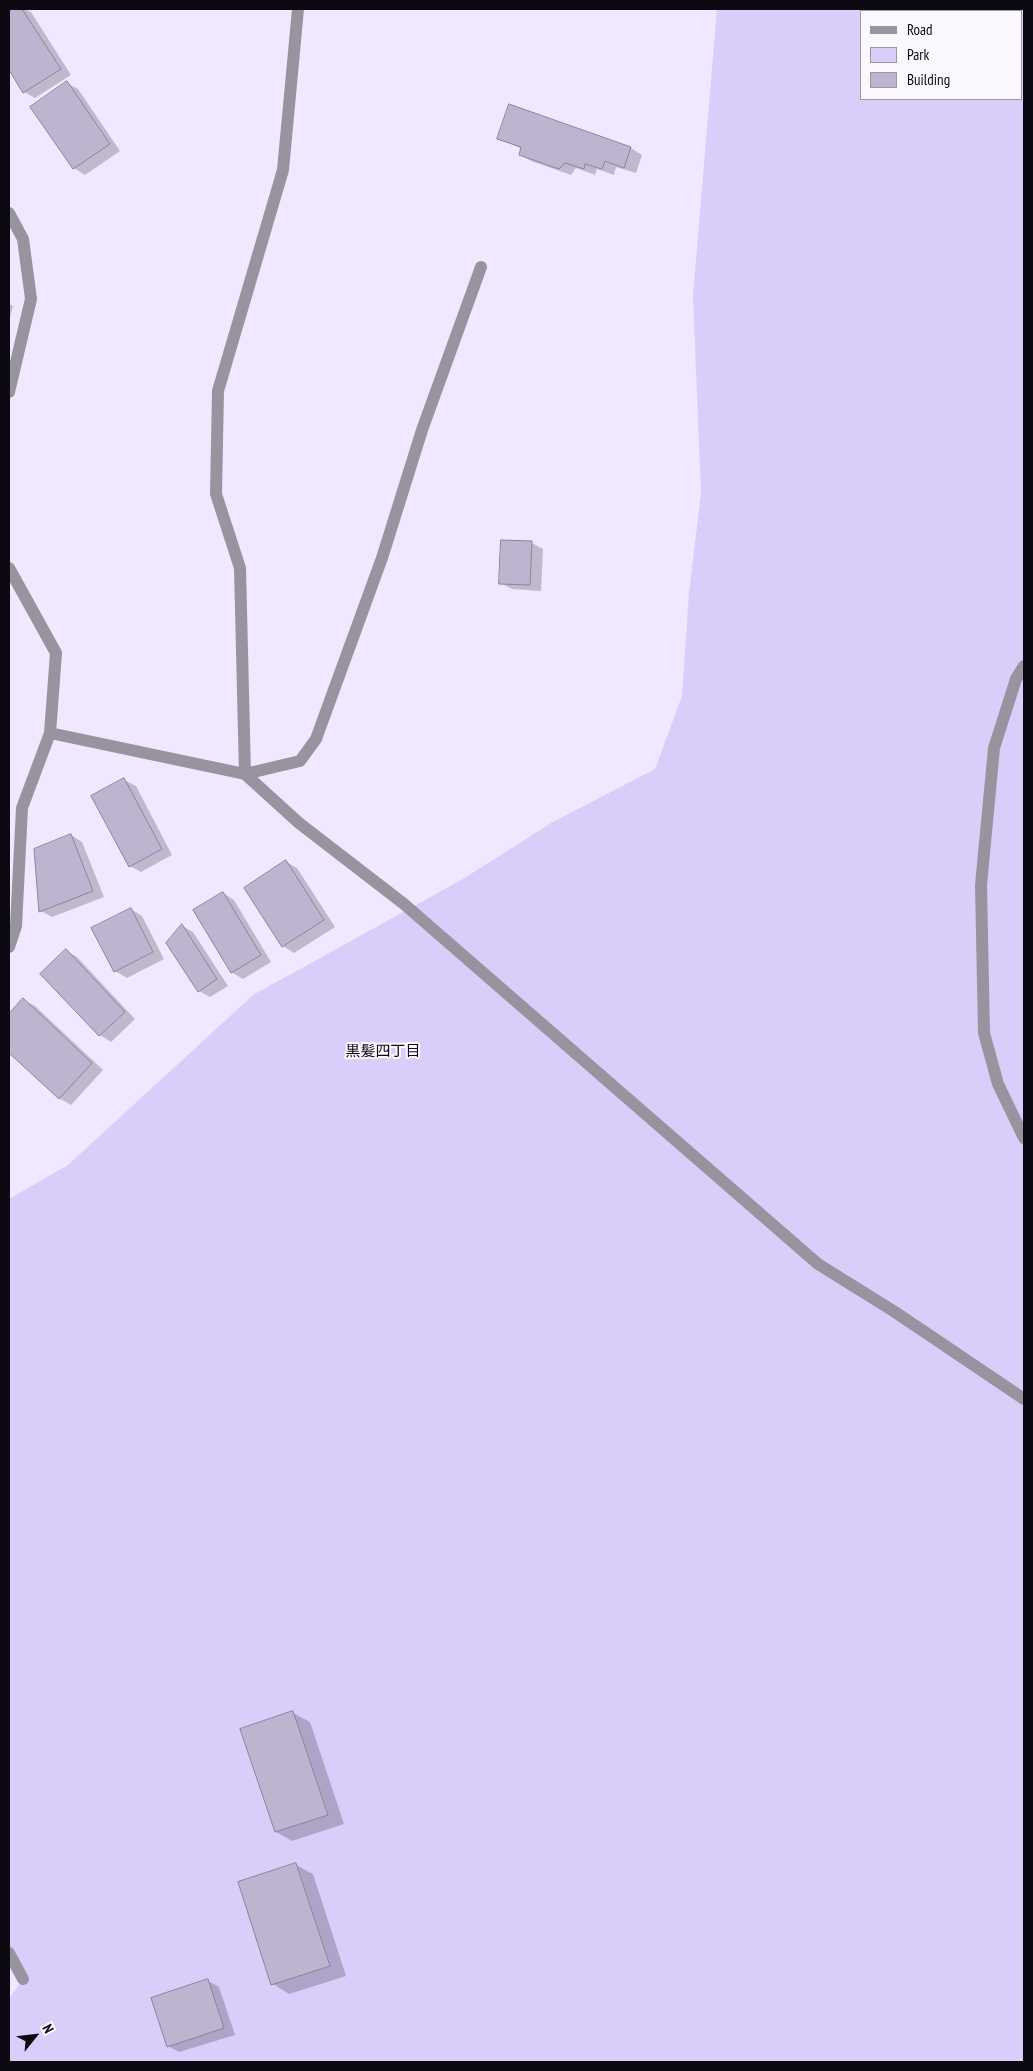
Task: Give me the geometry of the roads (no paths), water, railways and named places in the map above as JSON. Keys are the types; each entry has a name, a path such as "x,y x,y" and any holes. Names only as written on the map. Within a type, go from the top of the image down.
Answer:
{"street":[{"path":"298,9 283,170 218,391 216,494 240,568 245,774 299,824 404,904 818,1264 895,1312 1024,1399"},
{"path":"9,213 23,239 31,299 9,392"},
{"path":"50,733 245,774 300,761 316,739 382,558 422,430 481,267"},
{"path":"9,568 56,654 50,733 22,808 16,926 9,947"},
{"path":"1024,666 1016,679 994,748 981,885 984,1033 998,1084 1024,1138"},
{"path":"9,1952 23,1979"}],"district":[{"name":"黒髪四丁目","path":"383,1052"}]}
